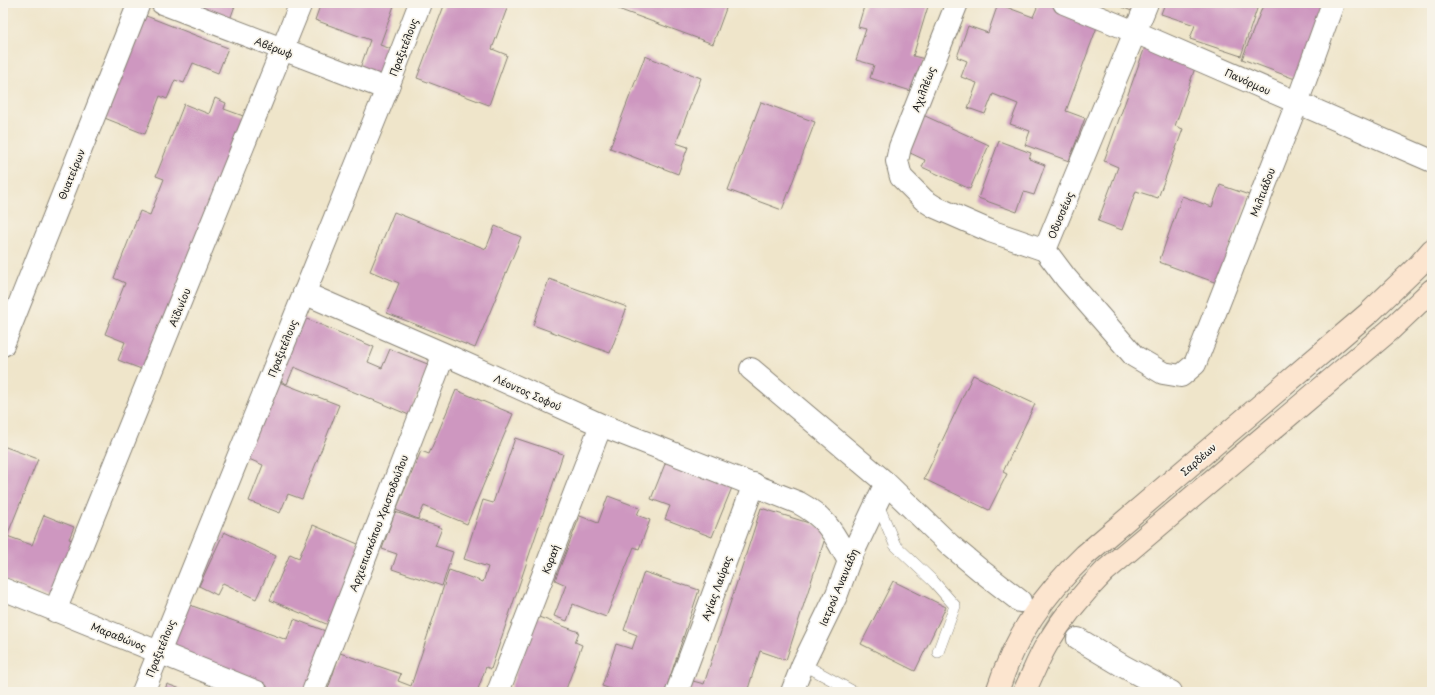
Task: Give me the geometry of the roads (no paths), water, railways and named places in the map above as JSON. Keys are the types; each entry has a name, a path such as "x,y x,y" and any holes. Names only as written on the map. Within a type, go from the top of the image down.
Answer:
{"main road":[{"name":"Σαρδέων","path":"997,692 1008,664 1028,623 1054,587 1071,569 1085,555 1370,312 1418,266 1432,250"},
{"path":"1024,692 1046,645 1068,613 1105,571 1390,330 1432,290"}],"street":[{"name":"Θυατείρων","path":"3,345 139,3"},
{"name":"Αβέρωφ","path":"162,3 387,90"},
{"name":"Αϊδινίου","path":"55,610 301,3"},
{"name":"Πραξιτέλους","path":"143,692 387,90 420,3"},
{"name":"Αχιλλέως","path":"957,3 900,147 897,161 901,177 924,200 935,207 990,231 1045,250"},
{"name":"Πανόρμου","path":"1064,3 1135,32 1432,161"},
{"name":"Οδυσσέως","path":"1147,3 1045,250 1066,278 1134,356 1163,374 1182,376"},
{"name":"Μιλτιάδου","path":"1182,376 1195,364 1297,102 1332,3"},
{"name":"Λέοντος Σοφού","path":"304,293 601,425 799,503 823,519 832,530 848,561"},
{"name":"Αρχιεπισκόπου Χριστοδούλου","path":"313,692 444,354"},
{"path":"751,370 881,493 950,545 1020,601"},
{"name":"Κοραή","path":"498,692 601,425"},
{"name":"Αγίας Λαύρας","path":"677,692 754,484"},
{"name":"Ιατρού Ανανιάδη","path":"792,692 803,664 837,594 848,561 881,493"},
{"name":"Μαραθώνος","path":"3,589 257,692"},
{"path":"1078,639 1171,692"}],"lane":[{"path":"881,493 895,545 934,582 955,606 938,652"},
{"path":"803,664 854,692"}],"tunnel":[{"path":"1020,601 1078,639"}]}
